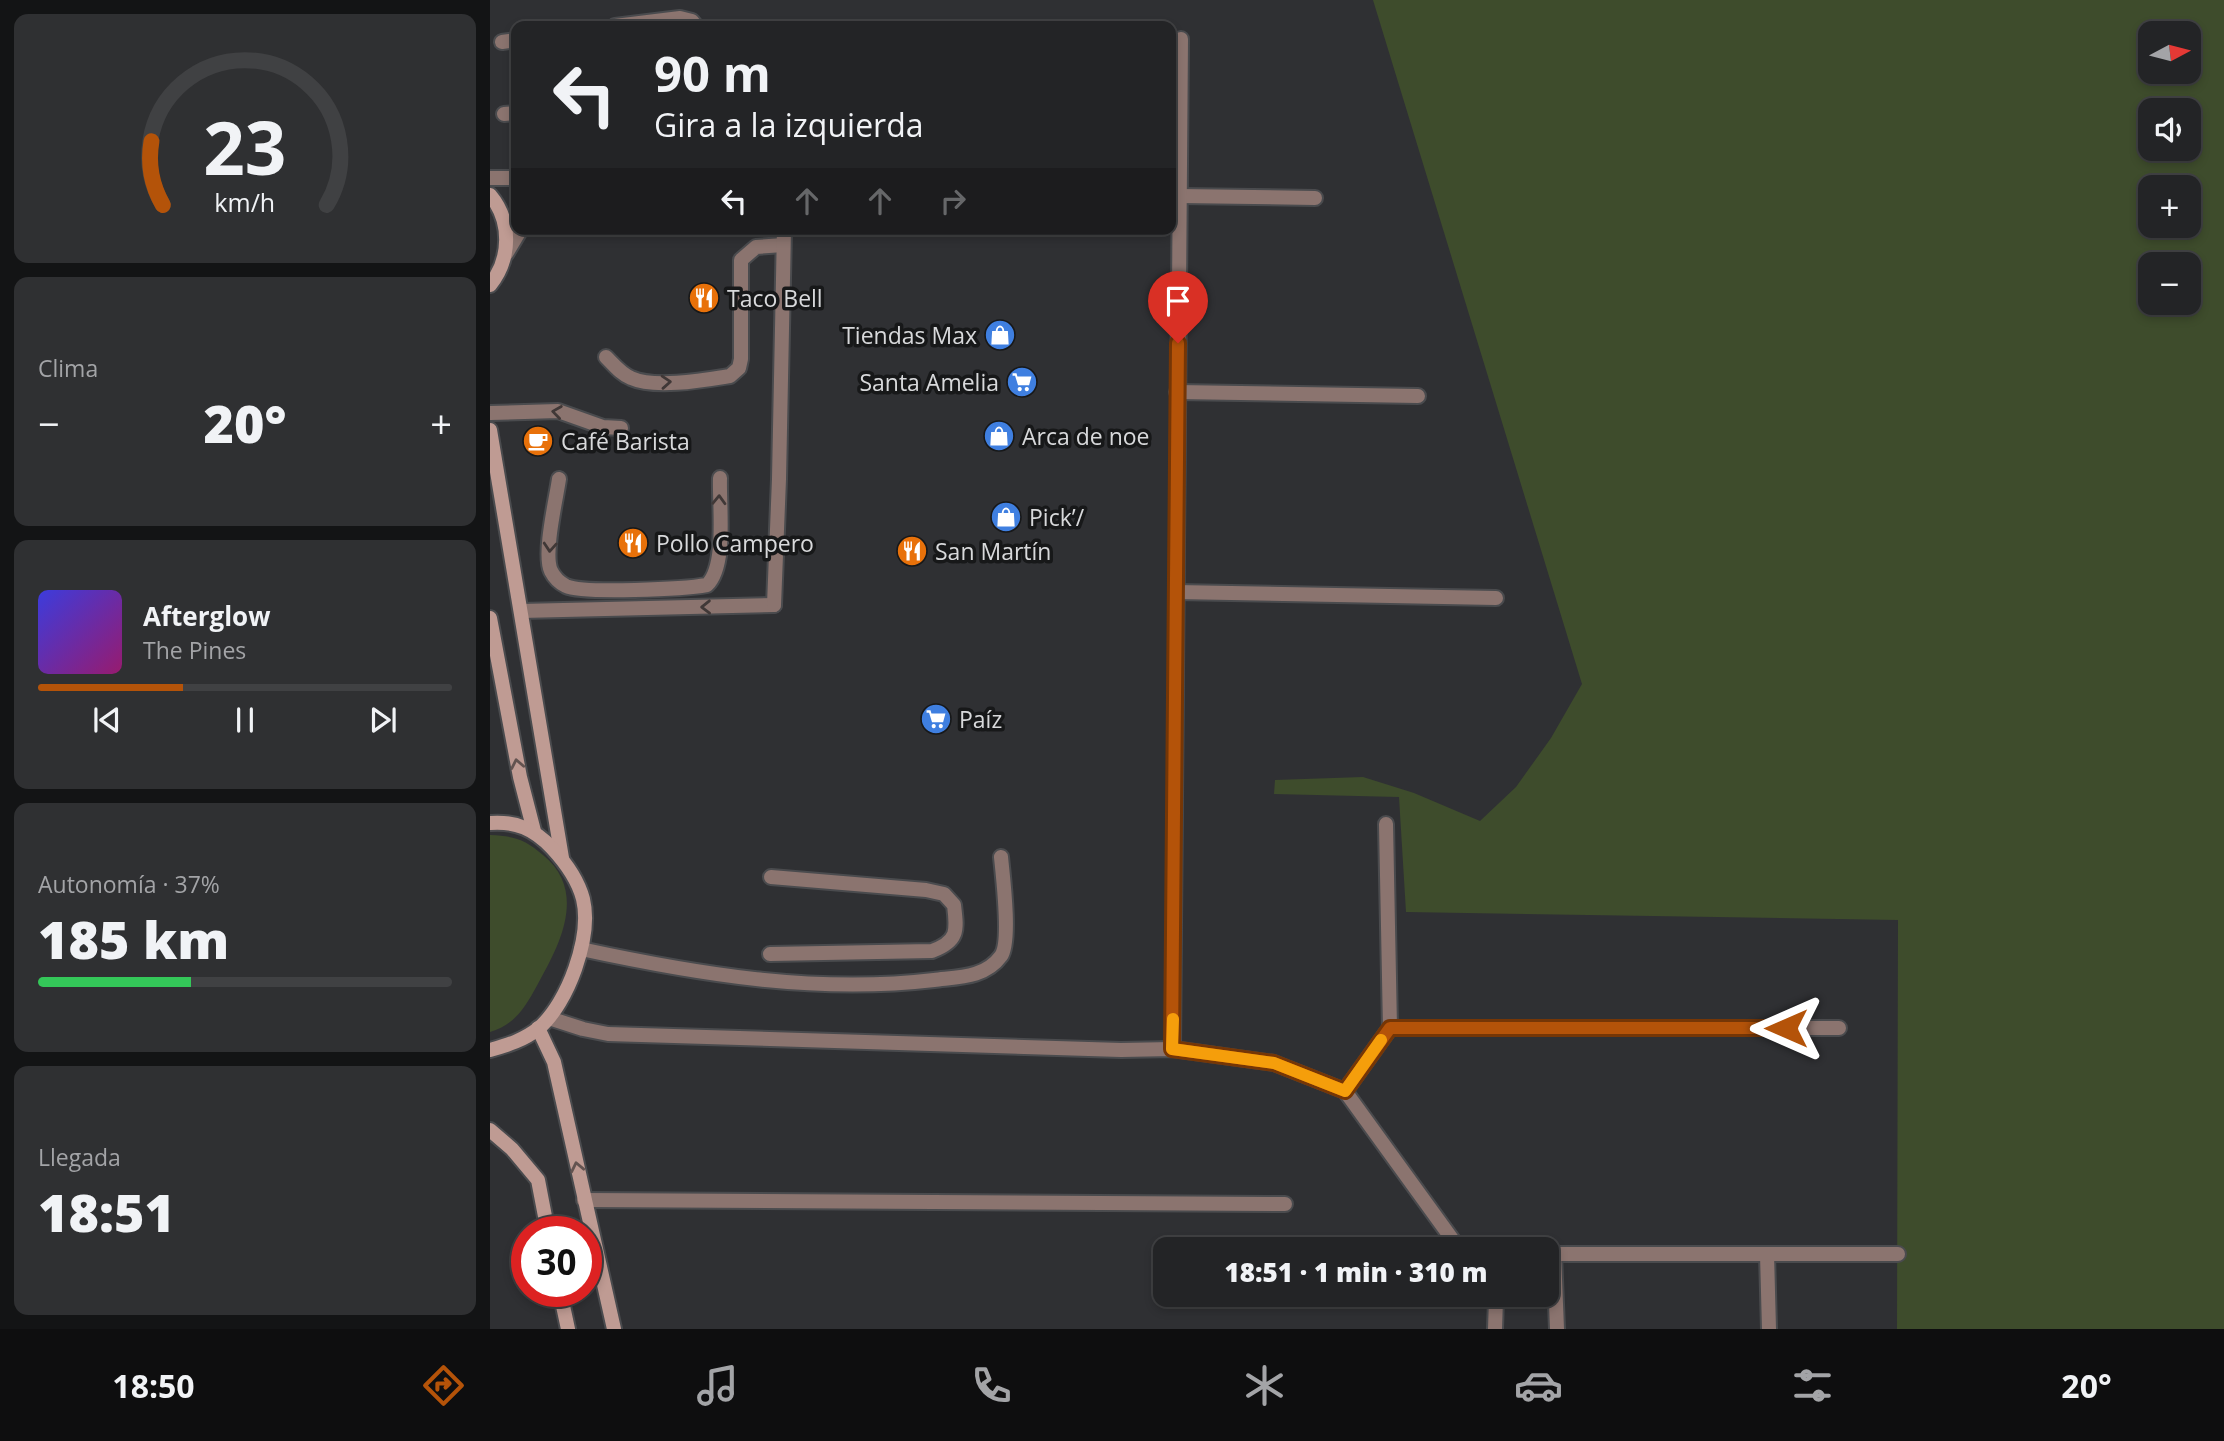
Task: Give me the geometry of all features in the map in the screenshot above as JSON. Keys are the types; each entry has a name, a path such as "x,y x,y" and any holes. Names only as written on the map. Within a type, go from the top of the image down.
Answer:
{"main road":[{"path":"490,195 503,216 507,237 506,254 490,285"},
{"path":"490,430 562,858 583,898 584,914 581,948 564,996 543,1023 514,1044 490,1050"},
{"path":"490,618 520,777 534,831"},
{"path":"490,823 520,825 534,831 562,858"},
{"path":"543,1023 614,1329"},
{"path":"490,1130 512,1149 538,1180 545,1216"},
{"path":"563,1307 568,1329"}],"street":[{"path":"656,21 680,18 692,21"},
{"path":"1172,1049 1181,39"},
{"path":"490,178 511,178"},
{"path":"1180,196 1315,198"},
{"path":"506,254 517,235"},
{"path":"521,611 774,605 784,235"},
{"path":"606,357 622,373 634,380 653,383 730,376 739,368 741,359 741,260 756,247 783,245"},
{"path":"1177,392 1418,396"},
{"path":"490,413 558,411 603,427 621,428"},
{"path":"559,479 551,535 551,570 556,579 565,586 591,590 707,585 715,578 720,559 720,478"},
{"path":"1176,592 1496,598"},
{"path":"1345,1091 1390,1028 1386,824"},
{"path":"581,948 680,969 802,984 887,985 972,975 989,970 1003,953 1006,932 1001,857"},
{"path":"770,954 932,951 948,945 957,931 954,905 944,894 926,890 771,877"},
{"path":"543,1023 608,1034 1108,1050 1172,1049 1274,1063 1345,1091 1451,1237"},
{"path":"1390,1028 1839,1028"},
{"path":"584,1200 1285,1204"},
{"path":"1557,1329 1554,1254 1898,1254"},
{"path":"1768,1254 1769,1329"},
{"path":"1495,1329 1496,1307"}],"green space":[{"path":"1373,0 2224,0 2224,1329 1897,1329 1898,920 1406,912 1399,797 1274,794 1275,780 1363,777 1414,793 1480,821 1516,787 1551,738 1582,684"},
{"path":"490,835 519,839 543,855 556,869 564,884 567,900 566,916 556,949 530,997 514,1018 490,1032"}],"slow traffic":[{"path":"1173,1019 1172,1049 1274,1063 1345,1091 1381,1040"}],"place":[{"name":"Taco Bell","path":"704,298"},
{"name":"Tiendas Max","path":"1000,335"},
{"name":"Santa Amelia","path":"1022,382"},
{"name":"Arca de noe","path":"999,436"},
{"name":"Café Barista","path":"538,441"},
{"name":"Pick’/","path":"1006,517"},
{"name":"Pollo Campero","path":"633,543"},
{"name":"San Martín","path":"912,551"},
{"name":"Paíz","path":"936,719"}],"route":[{"path":"1178,343 1172,1049 1274,1063 1345,1091 1390,1028 1786,1028"}]}
